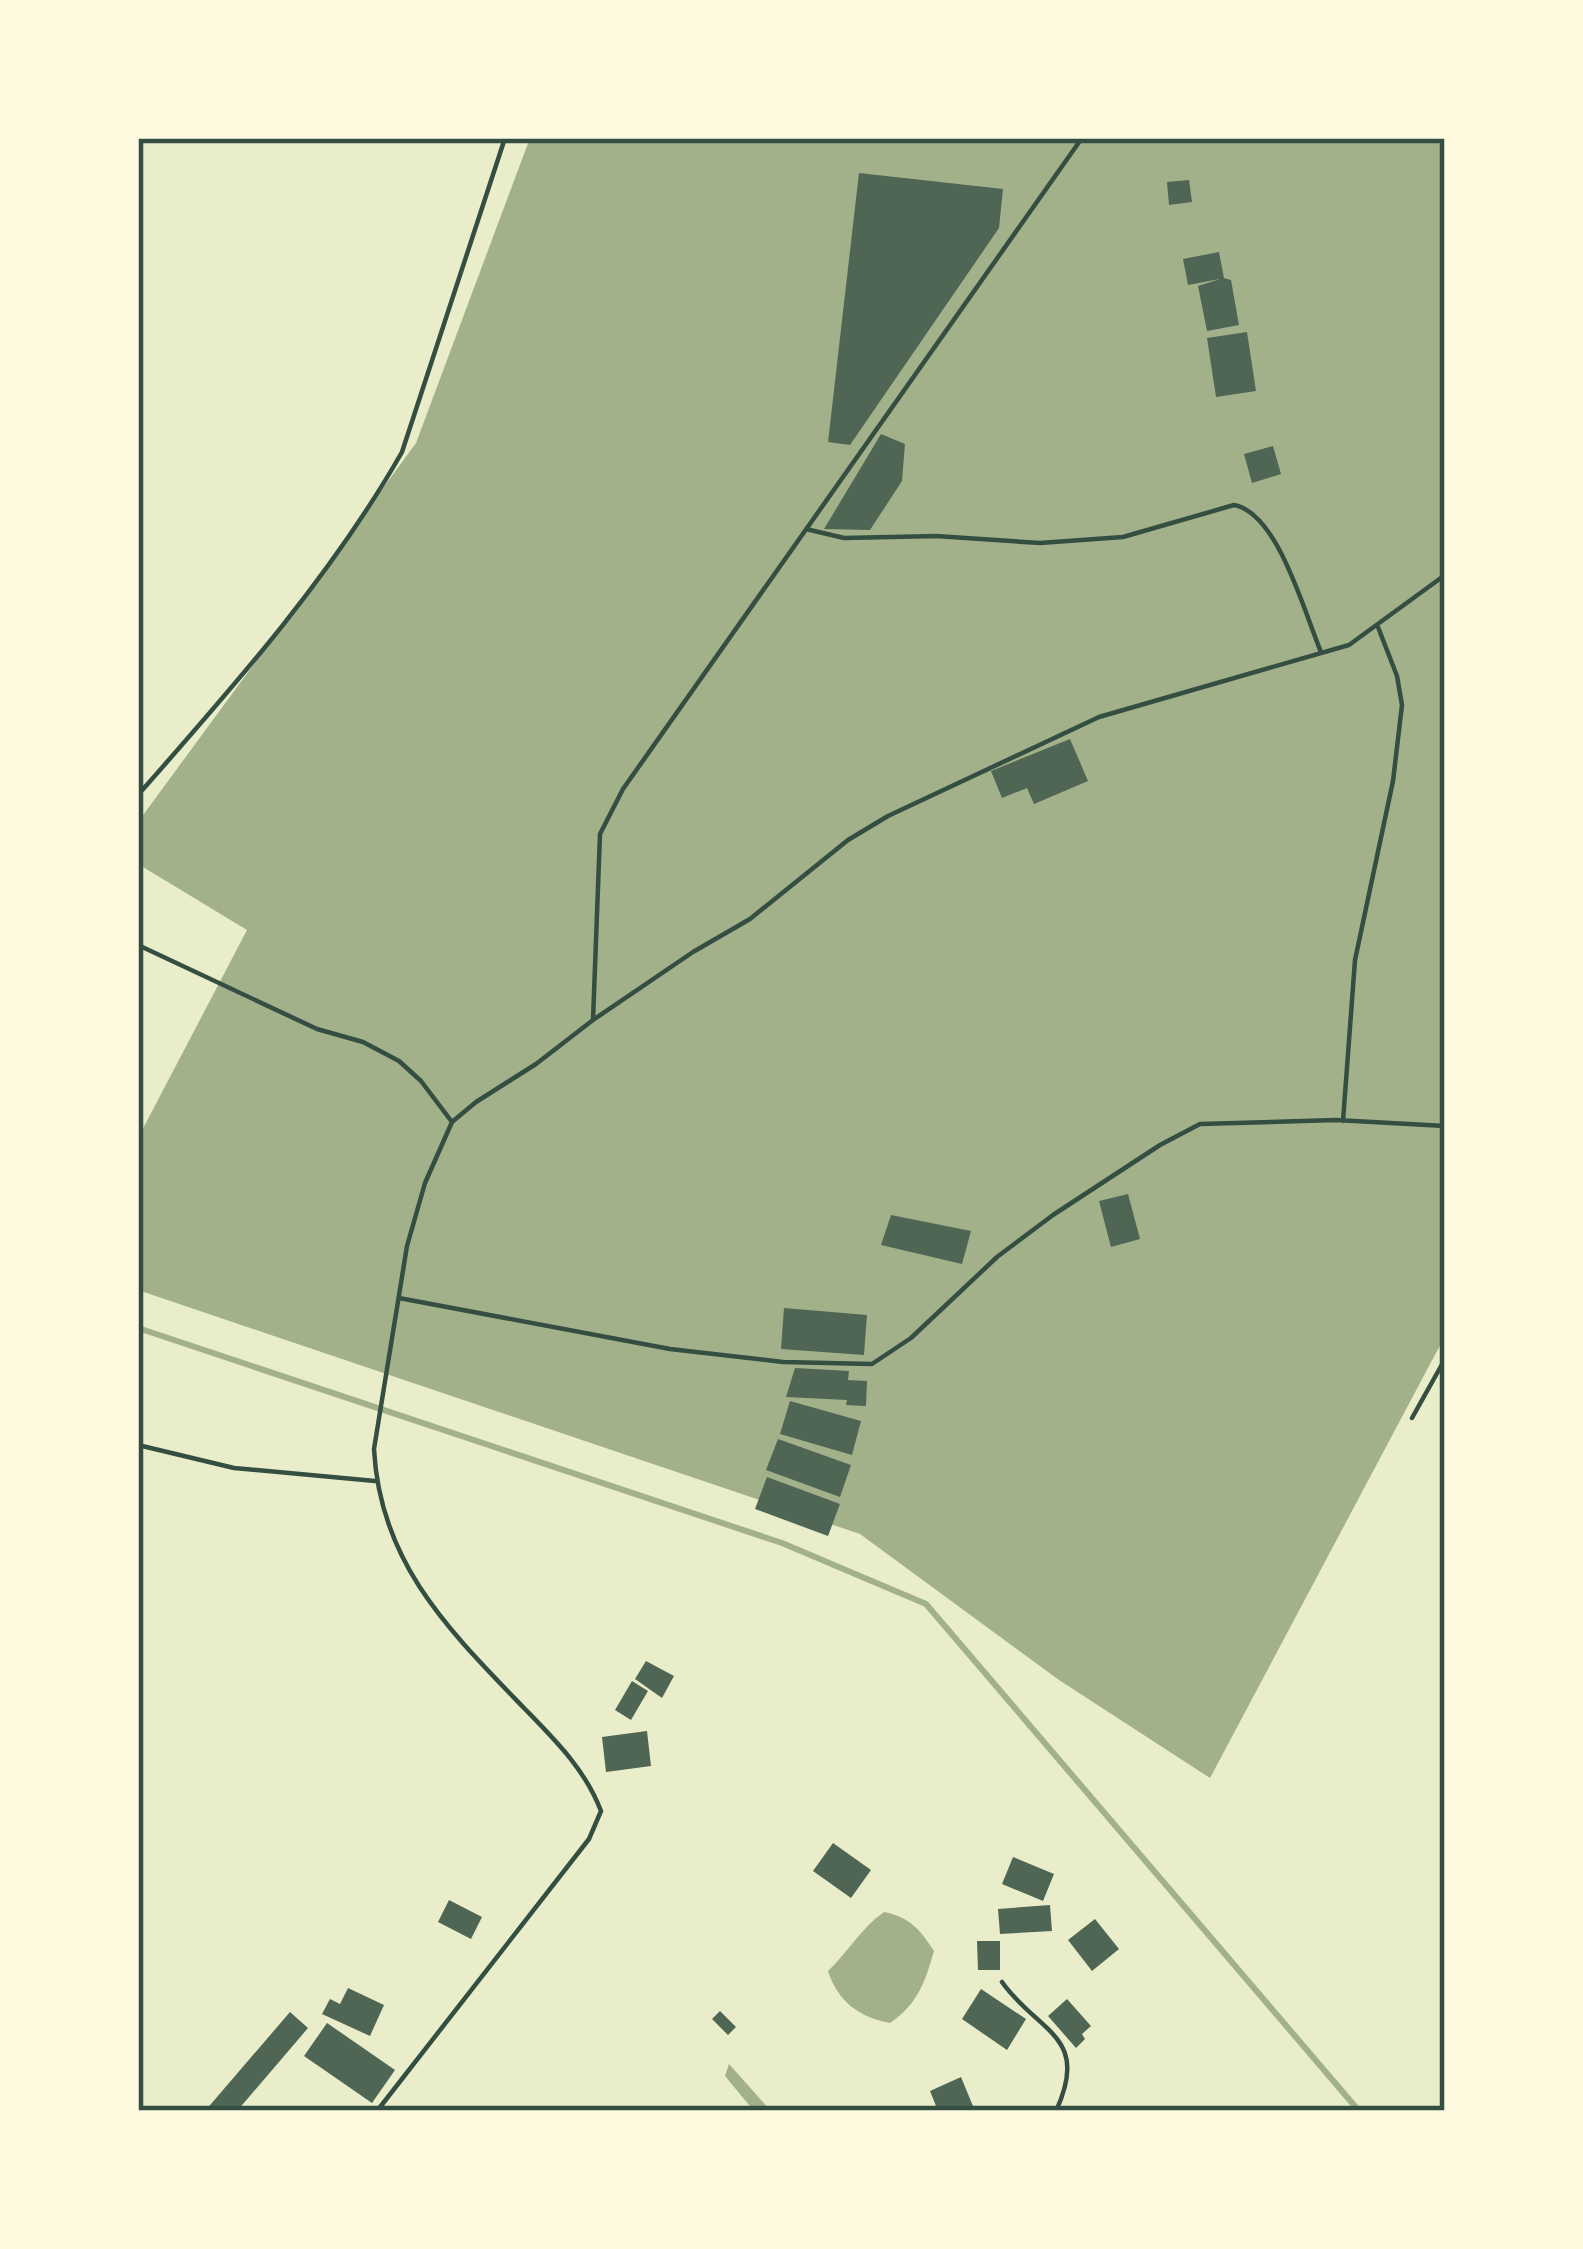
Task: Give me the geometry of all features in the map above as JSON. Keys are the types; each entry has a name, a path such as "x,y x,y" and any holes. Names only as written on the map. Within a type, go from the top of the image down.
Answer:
{"lane":[{"path":"138,795 252,665 378,495 433,366 506,138"},
{"path":"592,1020 600,834 622,789 1082,138"},
{"path":"806,530 844,538 936,536 1040,543 1123,537 1234,505 1249,508 1269,528 1321,653"},
{"path":"377,2111 589,1840 601,1811 570,1756 440,1620 397,1548 376,1481 374,1450 406,1246 425,1183 452,1122 592,1020 750,919 848,840 887,816 1099,717 1348,645 1445,575"},
{"path":"1343,1121 1355,959 1393,781 1402,705 1397,676 1378,627"},
{"path":"138,945 399,1061 452,1122"},
{"path":"398,1298 670,1349 783,1362 872,1364 911,1338 998,1257 1160,1144 1200,1124 1343,1121 1445,1126"},
{"path":"1412,1418 1445,1359"},
{"path":"138,1445 233,1468 376,1481"},
{"path":"1002,1982 1060,2038 1070,2063 1056,2111"}],"shaded area":[{"path":"530,138 1445,138 1445,1336 1210,1778 1059,1680 860,1534 138,1290 138,1138 247,930 138,864 138,822 416,443"},
{"path":"884,1912 913,1925 934,1951 919,1992 890,2023 851,2006 828,1971"},
{"path":"729,2064 771,2111 754,2111 725,2076"}],"building":[{"path":"859,173 1003,189 999,228 850,445 828,442"},
{"path":"1189,180 1192,202 1169,205 1167,182"},
{"path":"1219,252 1224,278 1231,280 1239,325 1207,331 1198,286 1220,279 1188,285 1183,259"},
{"path":"1247,332 1256,391 1216,397 1207,338"},
{"path":"881,434 905,444 902,481 870,530 824,529"},
{"path":"1273,446 1281,474 1252,483 1244,454"},
{"path":"1070,739 1088,781 1034,804 1027,788 1002,798 991,771"},
{"path":"1128,1194 1140,1239 1111,1247 1099,1201"},
{"path":"891,1215 971,1231 962,1264 881,1245"},
{"path":"784,1308 867,1315 864,1355 781,1349"},
{"path":"795,1368 849,1371 848,1380 867,1381 866,1406 846,1405 847,1400 786,1397"},
{"path":"790,1401 861,1421 852,1455 780,1434"},
{"path":"778,1439 851,1465 840,1497 766,1470"},
{"path":"767,1477 840,1504 828,1536 755,1509"},
{"path":"646,1661 674,1676 662,1698 635,1679"},
{"path":"632,1681 648,1691 631,1720 615,1710"},
{"path":"647,1731 651,1766 606,1772 602,1737"},
{"path":"833,1843 871,1870 851,1898 813,1871"},
{"path":"1013,1857 1054,1874 1043,1901 1002,1884"},
{"path":"449,1900 482,1917 471,1939 438,1922"},
{"path":"1050,1905 1052,1931 1000,1934 998,1909"},
{"path":"1095,1919 1119,1949 1092,1971 1068,1940"},
{"path":"977,1941 1000,1941 1000,1970 978,1970"},
{"path":"348,1988 384,2005 370,2036 322,2014 330,1999 340,2004"},
{"path":"981,1989 1026,2019 1007,2050 962,2019"},
{"path":"1067,1999 1091,2026 1076,2048 1048,2016"},
{"path":"720,2011 736,2027 728,2035 712,2019"},
{"path":"290,2012 308,2028 237,2111 205,2111"},
{"path":"327,2023 395,2070 372,2103 304,2056"},
{"path":"961,2077 975,2111 938,2111 930,2091"}],"waterway":[{"path":"138,1328 782,1543 926,1604 1359,2111"}]}
